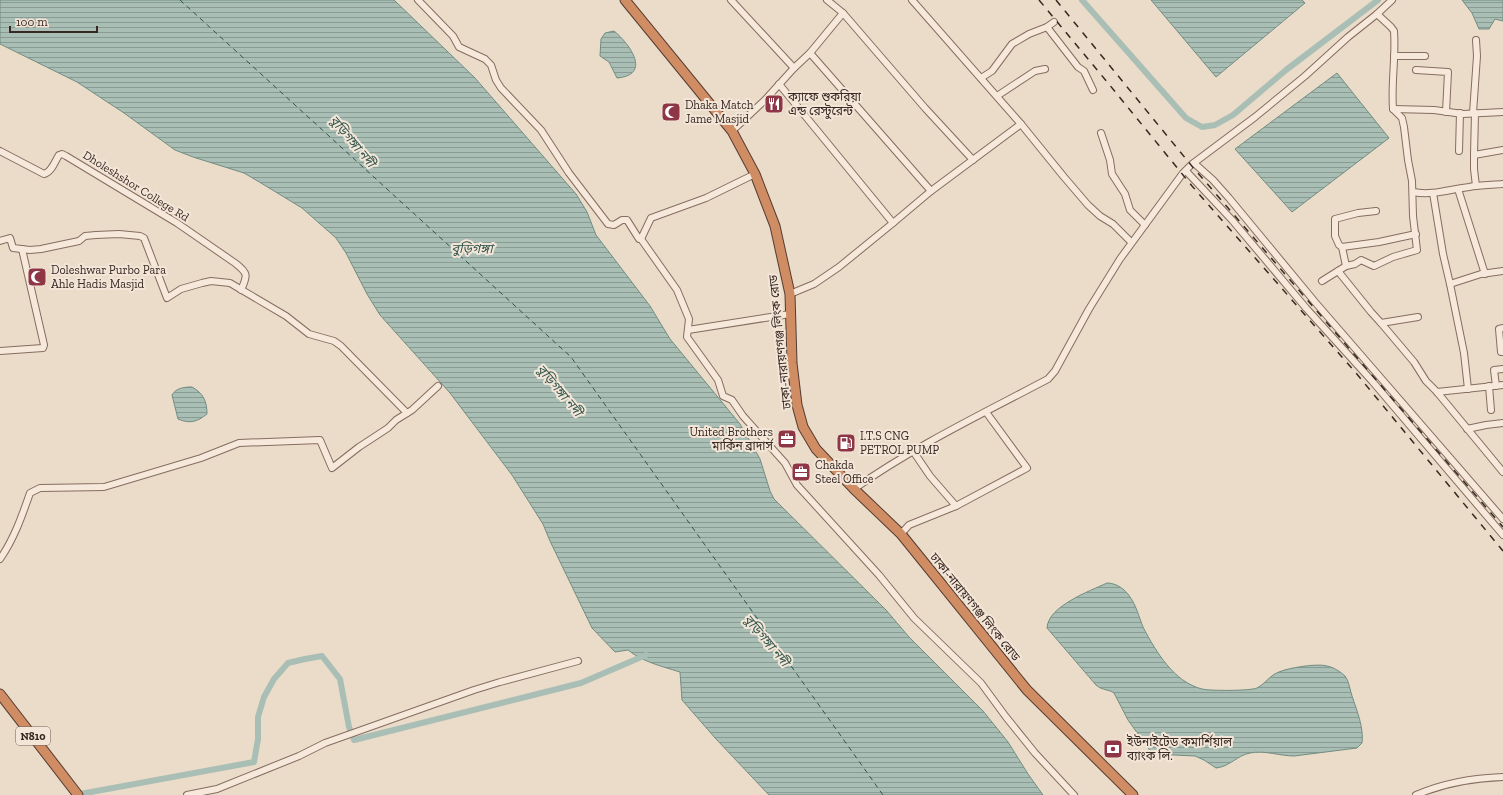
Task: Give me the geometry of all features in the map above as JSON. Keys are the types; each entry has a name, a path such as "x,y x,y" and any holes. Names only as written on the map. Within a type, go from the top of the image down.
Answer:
{"highway":[{"name":"ঢাকা-নারায়ণগঞ্জ লিংক রোড","path":"625,0 732,131 755,174 775,226 790,294 792,363 797,405 803,427 816,449 854,489 901,534 1027,690 1133,795"},
{"name":"N810","path":"0,694 78,795"}],"street":[{"path":"418,0 453,36 459,47 485,59 491,66 496,80 501,88 541,130 569,173 608,224 614,225 622,220 627,220 639,239 641,239 677,290 689,319 687,337 718,380 723,396 732,400 743,416 785,463 797,485 879,575 914,618 981,683 1035,753 1074,795"},
{"path":"731,0 794,68"},
{"path":"912,0 997,96 1088,205 1100,216 1113,224 1131,242"},
{"path":"854,489 879,471 913,451 1048,379 1055,371 1089,309 1131,242 1186,171 1194,163 1255,117 1305,76 1392,0"},
{"path":"830,1 843,13 924,108 973,160"},
{"path":"732,131 765,100 810,53 843,13"},
{"path":"1322,281 1346,266 1355,264 1361,260 1374,266 1404,252 1417,250 1413,216 1413,192 1404,127 1402,118 1393,109 1392,90 1394,32 1392,27 1377,14"},
{"path":"981,78 992,71 1012,44 1054,22"},
{"path":"1047,27 1078,66 1084,71 1093,90"},
{"path":"1476,40 1477,56 1474,113 1474,169 1476,186"},
{"path":"810,53 931,191"},
{"path":"1394,56 1425,56"},
{"path":"997,96 1034,71 1045,69"},
{"path":"1416,70 1448,72 1446,112"},
{"path":"779,84 893,223"},
{"path":"1393,109 1460,113 1503,112"},
{"path":"1459,151 1460,113"},
{"path":"790,294 814,284 839,268 931,191 1021,124"},
{"path":"1101,133 1110,160 1112,174 1125,194 1130,210 1145,225"},
{"path":"1474,154 1503,150"},
{"name":"Dholeshshor College Rd","path":"0,151 44,174 48,173 59,155 62,154 177,223 241,267 246,274 241,290"},
{"path":"1194,163 1213,180 1229,198 1315,302 1503,519"},
{"path":"1186,171 1232,220 1306,308 1372,381 1503,535"},
{"path":"641,239 651,218 706,198 755,174"},
{"path":"1413,192 1433,193 1458,188 1503,184"},
{"path":"1458,188 1485,274"},
{"path":"1433,193 1443,254 1464,353 1468,389"},
{"path":"1346,266 1342,247 1339,245 1335,236 1335,219 1358,213 1376,211"},
{"path":"0,241 10,238 13,248 41,250 79,241 85,236 119,234 140,236 144,238 167,298 181,289 211,281 230,283 286,316 309,334 334,341 407,413"},
{"path":"1342,247 1379,242 1416,234"},
{"path":"0,351 42,348 44,345 22,249"},
{"path":"1338,271 1414,362 1426,382 1437,392 1503,472"},
{"path":"1450,284 1485,274 1503,271"},
{"path":"688,330 790,314"},
{"path":"1381,323 1418,316"},
{"path":"1503,328 1499,329 1503,352"},
{"path":"1496,386 1494,370 1503,369"},
{"path":"1437,392 1503,385"},
{"path":"0,559 8,548 21,519 30,493 40,488 104,487 201,458 239,443 320,440 332,468 359,447 388,428 438,386"},
{"path":"1489,386 1491,410"},
{"path":"901,534 909,525 956,506 1028,468 986,412"},
{"path":"1467,430 1486,425 1503,423"},
{"path":"913,451 930,476 956,506"},
{"path":"1497,512 1503,507"},
{"path":"187,795 217,788 292,759 325,743 358,730 389,721 500,682 578,661"},
{"path":"1416,795 1457,781 1476,778 1503,777"}],"water":[{"name":"বুড়িগঙ্গা","path":"0,0 394,0 475,78 576,194 587,212 596,235 650,306 670,339 740,424 760,459 774,499 886,610 909,637 983,711 1008,742 1043,795 769,795 716,739 682,700 680,672 646,661 628,650 615,652 592,628 543,524 512,475 450,393 380,315 367,294 346,253 336,238 302,208 244,173 175,150 124,113 77,82 0,44"},
{"path":"1151,0 1302,0 1305,3 1216,77"},
{"path":"1462,0 1503,0 1503,21 1495,19 1489,29 1479,29 1472,13"},
{"path":"614,31 626,43 635,58 636,65 634,71 628,76 617,78 609,62 600,56 601,39 605,33"},
{"path":"1337,73 1389,138 1292,212 1235,149"},
{"path":"192,387 204,398 207,414 200,419 190,422 178,419 172,395 180,388"},
{"path":"1107,583 1117,585 1128,594 1134,604 1143,627 1154,646 1174,673 1183,680 1202,689 1253,689 1257,688 1270,677 1283,670 1310,666 1322,665 1332,667 1339,671 1346,678 1358,714 1361,725 1362,743 1357,748 1294,756 1261,752 1250,753 1241,756 1225,766 1216,768 1195,756 1155,754 1151,752 1128,720 1114,693 1096,685 1047,628 1049,620 1062,606 1071,600"}],"waterway":[{"path":"1082,0 1186,118 1202,127 1215,125 1233,115 1286,70 1378,0"},
{"path":"75,795 254,762 258,739 258,717 264,697 274,679 288,663 322,656 340,679 349,727 354,740 581,683 646,655"}],"ferry route":[{"path":"180,0 571,357 883,795"}],"railway":[{"path":"1039,0 1192,186 1356,373 1503,551"},
{"path":"1056,0 1191,165 1503,527"}],"place":[{"name":"ক্যাফে শুকরিয়া এন্ড রেস্টুরেন্ট","path":"774,104"},
{"name":"Dhaka Match Jame Masjid","path":"671,112"},
{"name":"Doleshwar Purbo Para Ahle Hadis Masjid","path":"37,277"},
{"name":"United Brothers মার্কিন ব্রাদার্স","path":"787,439"},
{"name":"I.T.S CNG PETROL PUMP","path":"846,443"},
{"name":"Chakda Steel Office","path":"801,472"},
{"name":"ইউনাইটেড কমার্শিয়াল ব্যাংক লি.","path":"1113,749"}],"water label":[{"name":"বুড়িগঙ্গা নদী","path":"353,141"},
{"name":"বুড়িগঙ্গা নদী","path":"560,390"},
{"name":"বুড়িগঙ্গা নদী","path":"767,640"}]}
